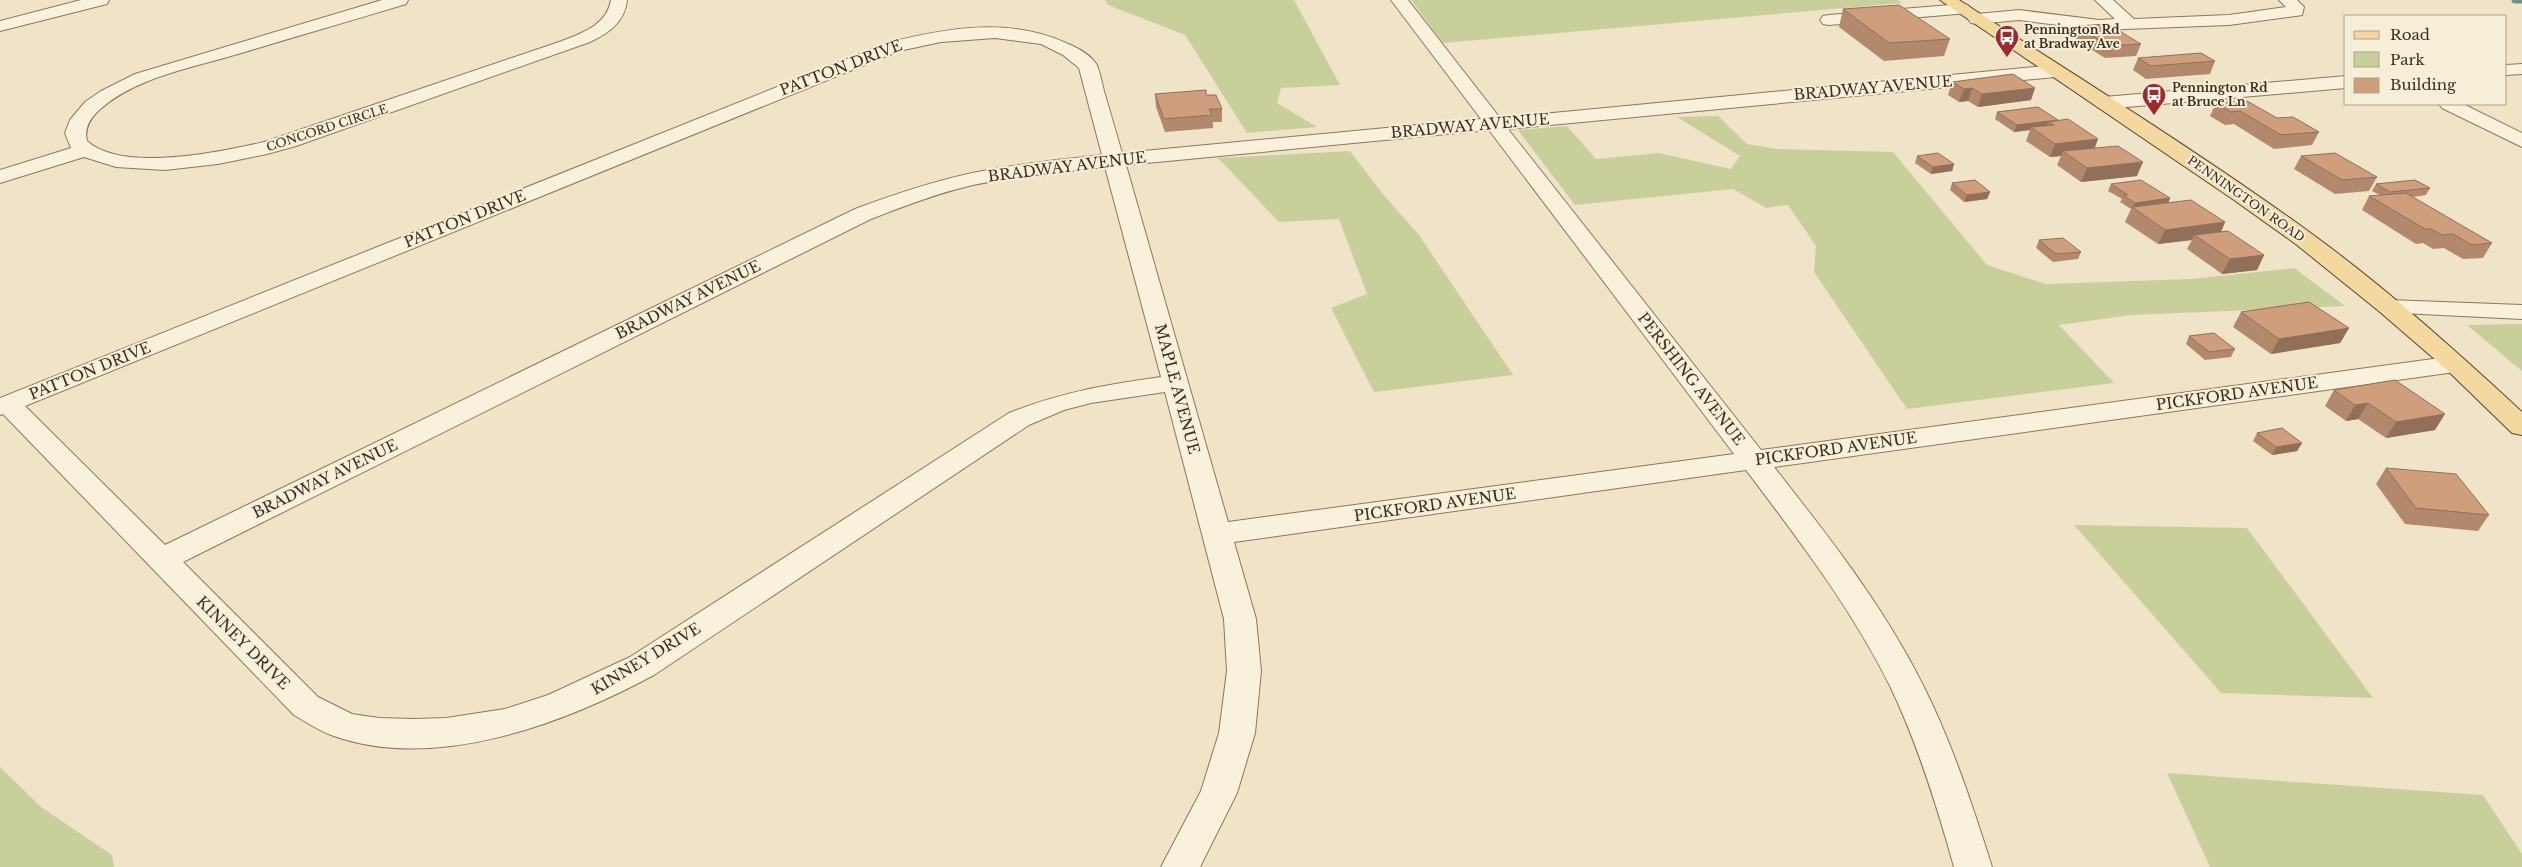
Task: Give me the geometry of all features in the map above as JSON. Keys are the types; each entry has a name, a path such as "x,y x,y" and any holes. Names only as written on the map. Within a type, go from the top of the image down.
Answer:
{"main road":[{"name":"PENNINGTON ROAD","path":"1962,9 2250,200 2305,240 2389,307 2455,364 2522,427"}],"street":[{"path":"0,26 101,0"},
{"path":"0,177 84,150 76,141 74,130 80,119 92,107 110,94 134,82 174,67 400,0"},
{"name":"CONCORD CIRCLE","path":"84,150 104,158 128,162 158,163 221,158 289,142 577,42 604,27 614,17 620,8 619,0"},
{"name":"PERSHING AVENUE","path":"1399,0 1834,565 1876,630 1915,705 1949,788 1973,867"},
{"path":"1994,0 2019,16"},
{"path":"2103,0 2130,24"},
{"path":"1829,20 1962,9 2099,25 2184,22 2241,18 2296,11 2296,7 2288,0"},
{"path":"2168,6 2184,22"},
{"path":"2228,6 2241,18"},
{"name":"MAPLE AVENUE","path":"933,37 963,34 1008,34 1047,41 1078,56 1088,66 1240,619 1243,680 1237,733 1219,793 1180,867"},
{"name":"PATTON DRIVE","path":"4,405 878,52 933,37"},
{"path":"2507,70 2522,69"},
{"name":"BRADWAY AVENUE","path":"161,560 863,214 901,199 988,176 1114,160 2056,71"},
{"path":"2104,103 2344,82"},
{"path":"2451,105 2522,141"},
{"path":"2389,307 2522,312"},
{"name":"PICKFORD AVENUE","path":"1217,534 2455,364"},
{"name":"KINNEY DRIVE","path":"4,405 306,706 343,725 388,734 444,734 499,725 550,710 594,692 642,666 1019,419 1055,404 1090,395 1176,383"}],"green space":[{"path":"1105,0 1294,0 1340,85 1281,88 1277,103 1317,127 1247,133 1185,35 1108,5"},
{"path":"1411,0 1898,0 1902,3 1443,43"},
{"path":"1718,116 1747,144 1777,149 1893,152 1987,265 2046,284 2191,279 2294,268 2345,306 2131,315 2059,325 2114,383 1907,409 1814,272 1816,246 1788,205 1766,208 1733,189 1575,205 1518,130 1567,126 1596,159 1659,153 1731,169 1740,156 1677,117"},
{"path":"1350,151 1383,194 1419,235 1513,375 1374,392 1331,308 1367,294 1339,219 1279,222 1218,158"},
{"path":"2522,324 2522,371 2467,325"},
{"path":"2074,525 2247,528 2373,698 2221,693"},
{"path":"0,767 41,807 112,855 114,867 0,867"},
{"path":"2167,773 2483,795 2522,854 2522,867 2210,867"}],"building":[{"path":"1899,5 1950,39 1889,43 1843,9"},
{"path":"2108,24 2141,44 2109,46 2077,26"},
{"path":"2201,53 2215,61 2151,66 2138,58"},
{"path":"2013,74 2035,88 1982,94 1972,88 1964,89 1952,82"},
{"path":"1206,90 1206,95 1216,95 1222,109 1209,109 1212,115 1164,119 1155,94"},
{"path":"2247,101 2277,118 2293,117 2319,132 2281,135 2240,111 2231,112 2216,103"},
{"path":"2038,107 2058,120 2017,125 1997,112"},
{"path":"2068,119 2098,139 2055,144 2031,127 2054,125 2048,122"},
{"path":"2118,146 2143,162 2087,168 2063,151"},
{"path":"1938,153 1954,164 1933,167 1917,156"},
{"path":"2335,153 2377,177 2342,180 2301,156"},
{"path":"1975,180 1990,192 1967,195 1952,183"},
{"path":"2141,180 2170,198 2135,203 2123,195 2128,195 2111,184"},
{"path":"2415,180 2430,188 2390,192 2376,184"},
{"path":"2406,193 2492,243 2472,245 2453,234 2442,235 2431,229 2425,229 2369,196"},
{"path":"2191,200 2225,222 2165,230 2132,207"},
{"path":"2228,231 2264,255 2230,259 2194,235"},
{"path":"2063,238 2081,252 2056,254 2039,240"},
{"path":"2309,302 2349,328 2279,339 2241,312"},
{"path":"2214,333 2235,349 2209,352 2189,336"},
{"path":"2395,380 2445,414 2396,422 2368,403 2355,405 2334,390"},
{"path":"2282,428 2302,443 2276,447 2257,433"},
{"path":"2386,468 2456,474 2489,515 2416,508"}],"waterway":[{"path":"2515,0 2522,0"}],"place":[{"name":"Pennington Rd at Bradway Ave","path":"2007,58"},
{"name":"Pennington Rd at Bruce Ln","path":"2154,116"}]}
